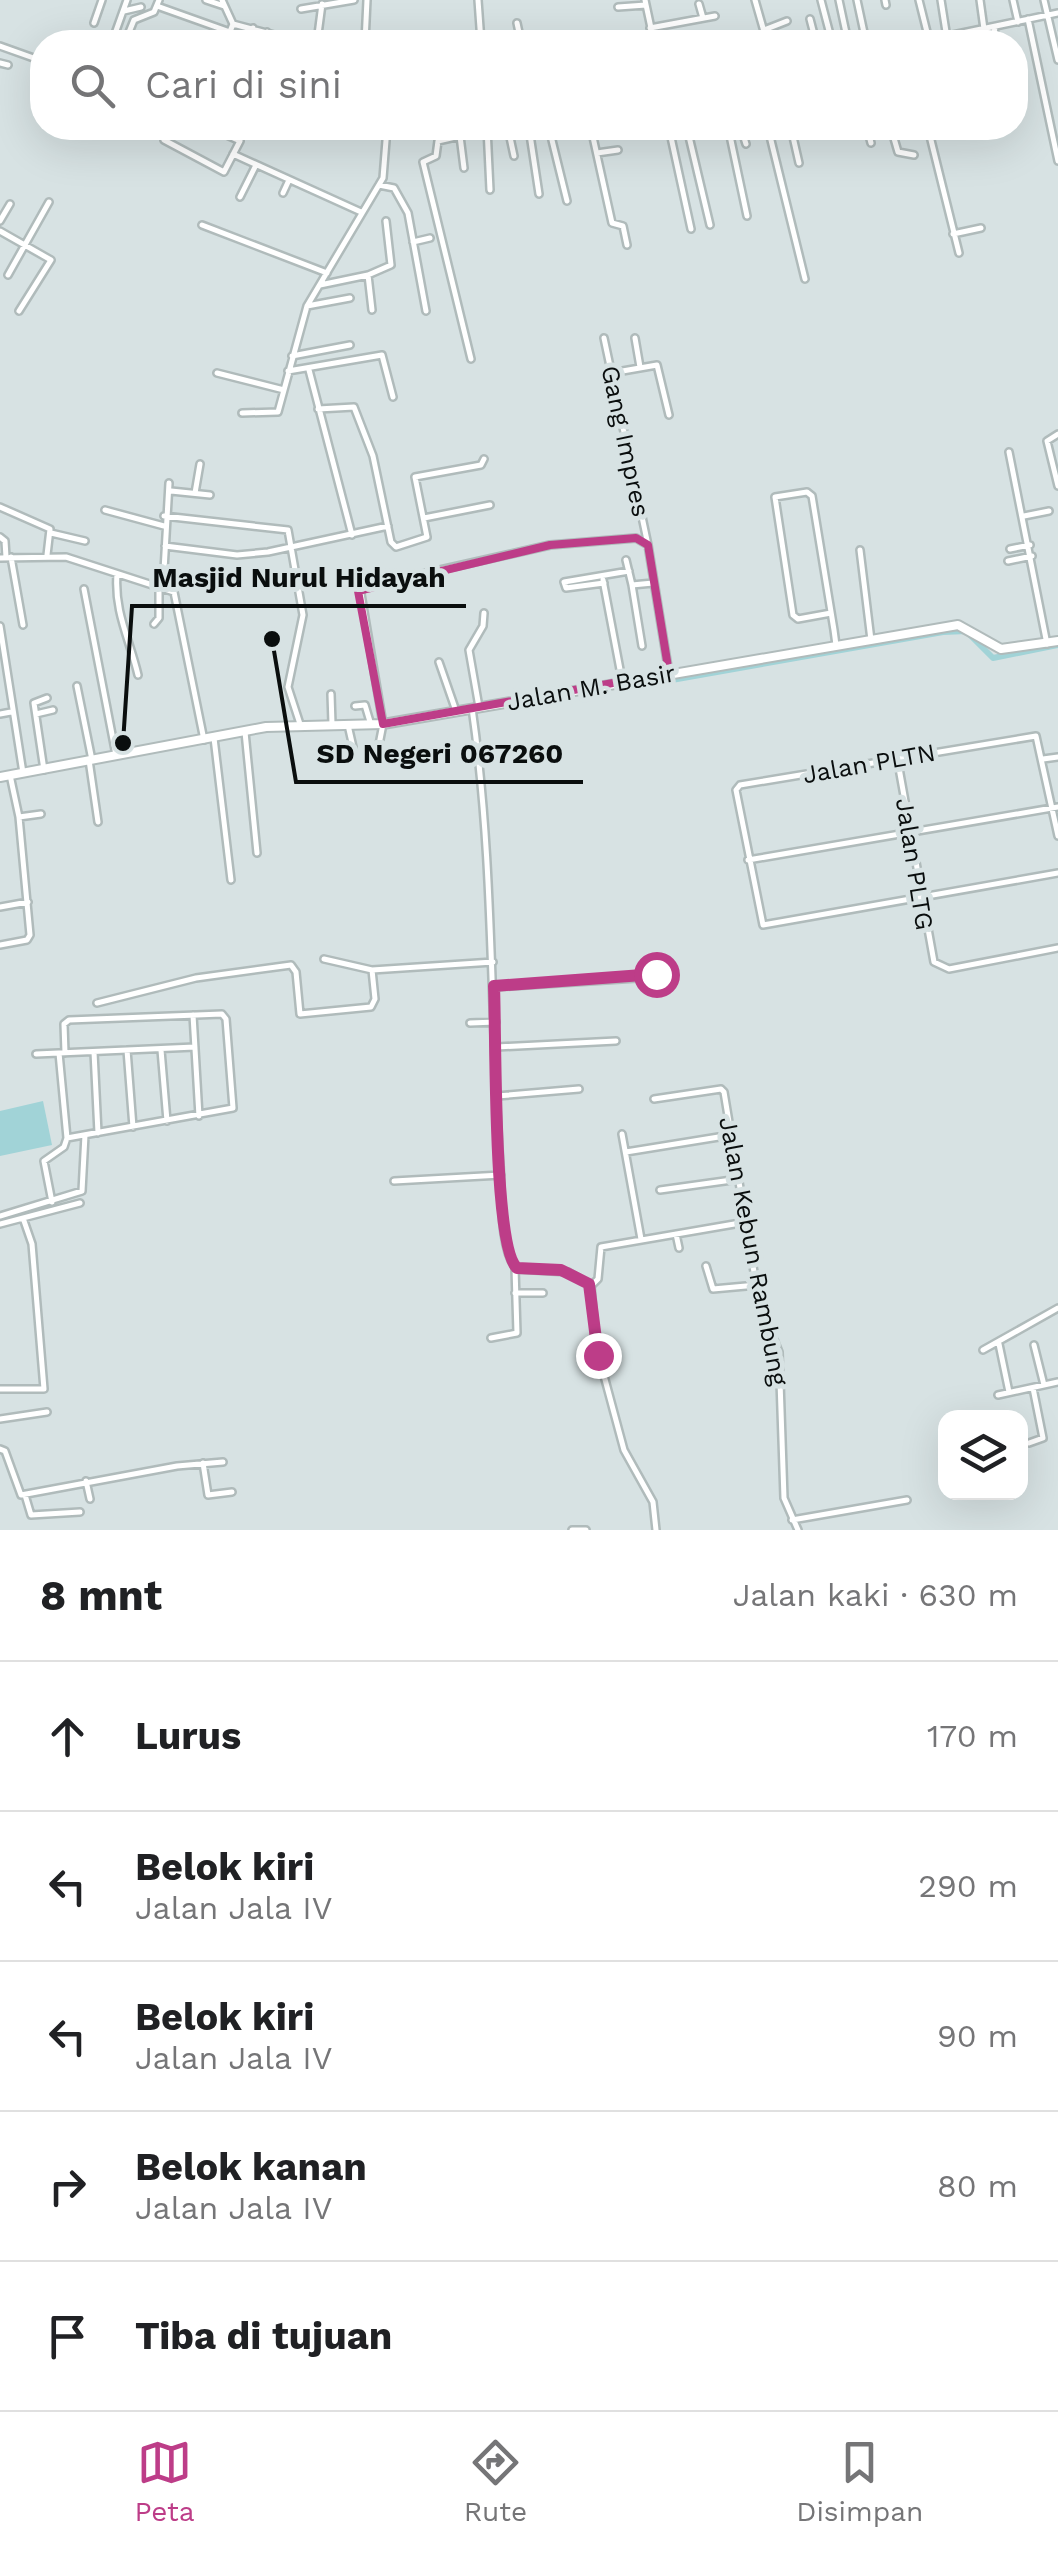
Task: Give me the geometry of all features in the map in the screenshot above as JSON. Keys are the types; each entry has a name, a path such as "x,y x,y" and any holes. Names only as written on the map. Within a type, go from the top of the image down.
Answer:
{"main road":[{"name":"Jalan M. Basir","path":"0,777 300,724 383,724 622,680 962,625 1001,648 1058,641"}],"street":[{"path":"94,23 102,0"},
{"path":"117,30 127,0"},
{"path":"206,0 223,3 233,24 231,30"},
{"path":"301,9 354,0"},
{"path":"366,30 367,0"},
{"path":"478,0 479,30"},
{"path":"754,0 764,30 787,21"},
{"path":"821,0 829,30"},
{"path":"839,0 845,30"},
{"path":"857,0 863,30"},
{"path":"920,0 927,30"},
{"path":"940,0 946,30"},
{"path":"980,0 984,28"},
{"path":"1013,0 1018,22"},
{"path":"1044,0 1058,60"},
{"path":"618,8 645,2 650,28 715,16"},
{"path":"130,30 134,20 158,3 225,30"},
{"path":"318,30 322,4"},
{"path":"699,4 702,18"},
{"path":"124,11 141,7"},
{"path":"977,30 1058,13"},
{"path":"810,19 813,30"},
{"path":"1028,20 1058,161"},
{"path":"517,23 518,30"},
{"path":"233,24 260,30"},
{"path":"0,46 30,57"},
{"path":"0,63 8,65"},
{"path":"164,140 224,172 240,142 236,140"},
{"path":"242,413 277,414 307,306 359,211 379,185 385,170 386,140"},
{"path":"442,140 438,141 437,154 422,164 471,359"},
{"path":"460,140 464,168"},
{"path":"487,140 490,190"},
{"path":"511,140 514,156"},
{"path":"531,140 539,194"},
{"path":"552,140 566,201"},
{"path":"593,140 612,223 622,226 628,246"},
{"path":"671,140 691,229"},
{"path":"690,140 710,225"},
{"path":"731,140 747,216"},
{"path":"745,140 746,144"},
{"path":"771,140 805,279"},
{"path":"793,140 799,163"},
{"path":"870,140 871,144"},
{"path":"894,140 898,152 914,155"},
{"path":"931,140 959,252"},
{"path":"596,153 618,150"},
{"path":"233,154 359,211"},
{"path":"240,198 256,165"},
{"path":"284,193 289,180"},
{"path":"379,185 396,190 407,209 426,311"},
{"path":"8,275 49,202"},
{"path":"0,221 10,204"},
{"path":"320,285 390,265 386,220"},
{"path":"202,225 327,274"},
{"path":"953,234 981,228"},
{"path":"0,231 52,260 19,311"},
{"path":"413,242 430,238"},
{"path":"368,274 372,310"},
{"path":"307,306 350,298"},
{"name":"Gang Impres","path":"604,338 648,545 669,672"},
{"path":"635,338 640,367"},
{"path":"292,356 350,346"},
{"path":"288,372 382,355 393,397"},
{"path":"611,373 658,366 669,415"},
{"path":"309,370 352,535"},
{"path":"216,373 284,390"},
{"path":"318,409 354,407 373,456 391,542 398,547 424,540 424,518 415,478 481,465 484,459"},
{"path":"1058,434 1047,440 1058,486"},
{"path":"1010,452 1046,644"},
{"path":"195,493 200,464"},
{"path":"154,624 159,618 169,482"},
{"path":"171,491 210,495"},
{"path":"830,612 794,616 775,497 807,492 812,496 836,645"},
{"path":"424,518 490,505"},
{"path":"0,507 48,527 47,555"},
{"path":"105,510 164,526"},
{"path":"1024,516 1049,511"},
{"path":"164,516 285,528 293,550 303,615 288,687 300,724"},
{"path":"165,546 238,554 293,550 388,526"},
{"path":"50,533 85,541"},
{"path":"0,538 5,540 22,626"},
{"path":"376,760 383,724 360,588 550,545 636,538 648,545"},
{"path":"1010,549 1030,545"},
{"path":"860,550 871,640"},
{"path":"6,558 47,555 175,594 204,740"},
{"path":"1008,562 1032,556"},
{"path":"626,560 642,646"},
{"path":"604,583 565,587 567,580 629,571"},
{"path":"117,574 115,595 124,639 138,675"},
{"path":"602,575 622,680"},
{"path":"632,585 652,583"},
{"path":"84,589 116,756"},
{"path":"484,613 483,626 469,650 486,816 496,1096 504,1226 515,1268 516,1334 491,1338"},
{"path":"0,626 23,773"},
{"path":"438,662 456,711"},
{"path":"77,686 98,822"},
{"path":"331,694 332,724"},
{"path":"44,770 35,700 48,698"},
{"path":"355,706 366,706 371,725"},
{"path":"36,714 53,710"},
{"path":"0,714 12,712"},
{"path":"346,749 353,747 348,725"},
{"path":"245,732 258,853"},
{"name":"Jalan PLTN","path":"919,900 761,924 736,790 740,785 1036,736 1043,759"},
{"path":"214,738 231,880"},
{"name":"Jalan PLTG","path":"897,757 930,955 940,967 1058,948"},
{"path":"1058,757 1043,759 1056,808 1058,836"},
{"path":"0,944 29,938 19,817 10,776"},
{"path":"748,860 1056,808"},
{"path":"19,817 41,814"},
{"path":"919,900 1058,873"},
{"path":"0,907 28,902"},
{"path":"324,959 372,970 493,962"},
{"path":"97,1002 196,978 291,965 302,1014 370,1008 374,999 372,970"},
{"path":"494,986 654,977 656,968"},
{"path":"193,1015 199,1116"},
{"path":"52,1202 44,1161 64,1147 66,1138 62,1053 65,1021 225,1016 232,1108 66,1138"},
{"path":"470,1023 496,1022"},
{"path":"497,1048 616,1041"},
{"path":"36,1054 195,1047"},
{"path":"161,1048 167,1122"},
{"path":"127,1050 132,1127"},
{"path":"94,1052 98,1133"},
{"path":"496,1096 579,1090"},
{"name":"Jalan Kebun Rambung","path":"654,1099 722,1090 756,1285 780,1352 784,1498 798,1530"},
{"path":"622,1134 641,1240"},
{"path":"0,1216 52,1202 84,1188 85,1135"},
{"path":"626,1152 731,1135"},
{"path":"394,1181 501,1175"},
{"path":"660,1190 739,1179"},
{"path":"0,1224 80,1203"},
{"path":"0,1389 44,1390 32,1244 23,1218"},
{"path":"656,1530 650,1496 624,1450 596,1346 591,1286 598,1279 601,1247 746,1222"},
{"path":"676,1234 679,1248"},
{"path":"706,1266 713,1289 756,1285"},
{"path":"515,1268 568,1272 591,1286"},
{"path":"515,1292 542,1293"},
{"path":"983,1350 1058,1308"},
{"path":"999,1344 1009,1392"},
{"path":"1034,1344 1044,1385"},
{"path":"998,1396 1058,1382"},
{"path":"1029,1443 1043,1438 1033,1388"},
{"path":"0,1418 48,1412"},
{"path":"0,1449 5,1451 20,1495 86,1481 223,1462"},
{"path":"204,1463 208,1494 232,1492"},
{"path":"86,1481 90,1500"},
{"path":"24,1495 30,1516 80,1512"},
{"path":"792,1520 906,1500"},
{"path":"572,1530 586,1530"}],"highlighted area":[{"path":"636,538 648,545 669,673 383,724 358,591 550,545"}],"water":[{"path":"43,1101 52,1145 0,1156 0,1111"}],"waterway":[{"path":"666,681 943,632 966,631 993,658 1058,645"}],"place":[{"name":"SD Negeri 067260","path":"272,639"},
{"name":"Masjid Nurul Hidayah","path":"123,743"}],"route":[{"path":"598,1355 591,1286 568,1272 515,1268 511,1263 504,1226 496,1106 494,986 656,974"}]}
